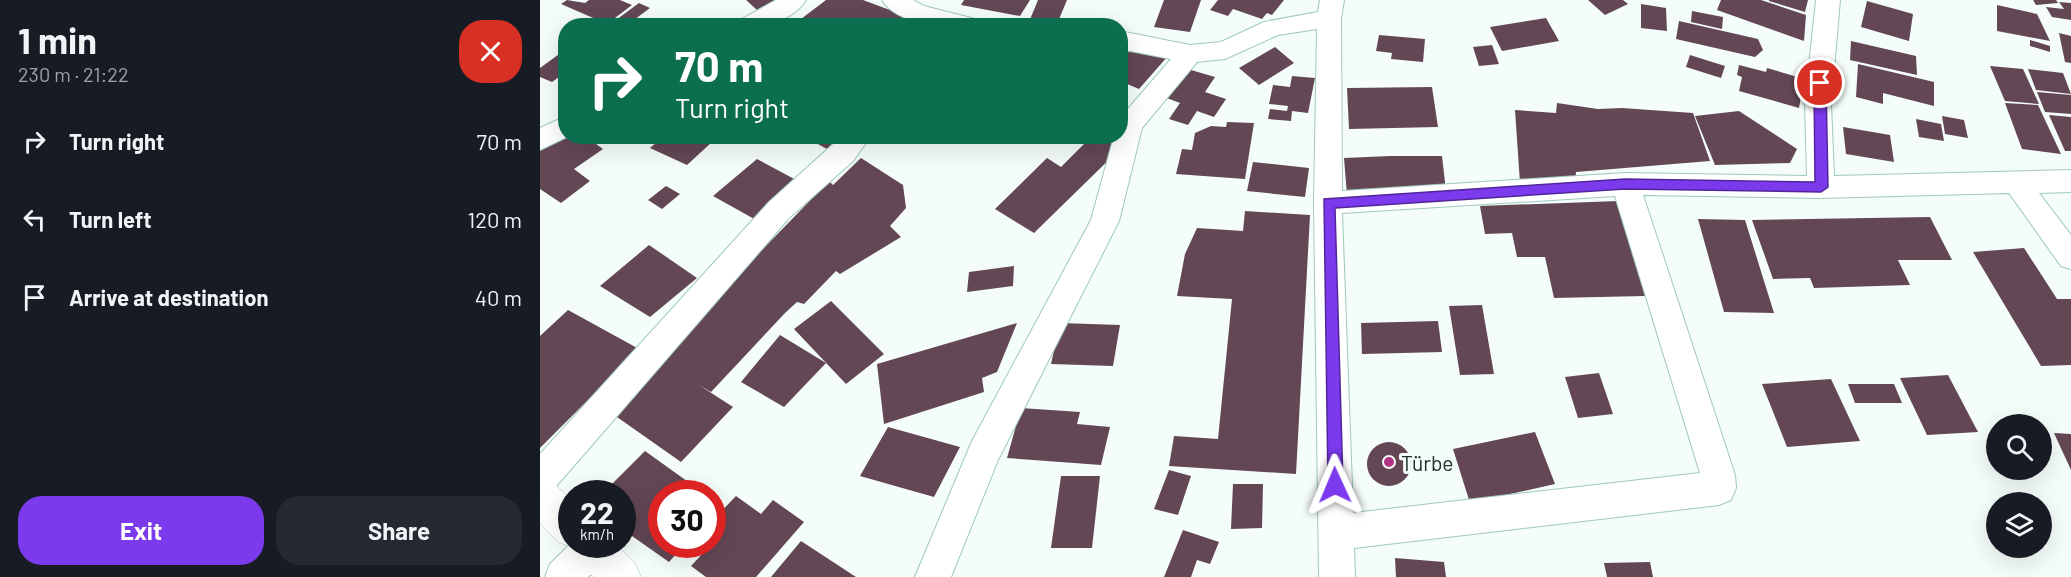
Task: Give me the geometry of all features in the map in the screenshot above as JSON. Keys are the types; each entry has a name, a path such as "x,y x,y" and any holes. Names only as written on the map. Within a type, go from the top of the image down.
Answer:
{"street":[{"path":"763,18 794,0"},
{"path":"894,0 916,12 936,18"},
{"path":"1821,187 1818,104 1828,0"},
{"path":"1128,42 1190,54 1225,50 1273,28 1330,9 1328,203 1337,577"},
{"path":"1128,133 1130,125 1190,54"},
{"path":"540,140 558,130"},
{"path":"540,479 779,210 851,144"},
{"path":"933,577 984,452 1106,220 1125,144"},
{"path":"2015,181 2071,257"},
{"path":"1328,203 1625,184 1821,187 2071,181"},
{"path":"1337,532 1719,488 1714,464 1625,184"},
{"path":"540,496 558,514"},
{"path":"563,577 573,558"},
{"path":"601,558 621,577"}],"building":[{"path":"567,0 585,3 589,0 620,0 632,5 615,18 593,18 561,4"},
{"path":"746,0 776,0 757,10"},
{"path":"826,0 863,0 911,18 802,18"},
{"path":"964,0 1030,0 1020,16 961,5"},
{"path":"1038,0 1067,0 1060,18 1031,18"},
{"path":"1164,0 1201,0 1190,32 1154,27"},
{"path":"1218,0 1284,0 1272,15 1267,13 1262,19 1233,9 1228,16 1210,10"},
{"path":"1588,0 1623,0 1628,4 1605,15"},
{"path":"1721,0 1761,0 1806,15 1804,41 1717,10"},
{"path":"1769,0 1808,0 1805,12 1769,1"},
{"path":"2033,0 2056,0 2058,3 2036,5"},
{"path":"1867,1 1913,14 1909,41 1861,27"},
{"path":"2059,2 2071,3 2071,20 2052,17 2046,7 2064,9"},
{"path":"639,3 650,8 636,18 619,18"},
{"path":"1641,4 1666,8 1667,31 1641,28"},
{"path":"1997,5 2037,14 2050,41 1997,31"},
{"path":"1692,11 1723,17 1722,29 1691,22"},
{"path":"1546,18 1559,41 1502,51 1490,27"},
{"path":"1679,21 1758,39 1763,50 1755,57 1676,39"},
{"path":"2059,33 2071,36 2071,63 2065,62"},
{"path":"1379,35 1425,39 1423,62 1391,59 1392,53 1376,51"},
{"path":"1141,39 1168,56 1139,89 1128,84 1128,53"},
{"path":"2030,40 2050,46 2050,52 2030,46"},
{"path":"1851,41 1916,56 1917,75 1850,60"},
{"path":"1492,45 1499,64 1479,66 1473,47"},
{"path":"1275,47 1294,63 1259,85 1239,68"},
{"path":"558,55 558,78 552,82 540,77 540,68"},
{"path":"1690,55 1725,66 1721,78 1686,67"},
{"path":"1858,64 1934,82 1934,106 1883,93 1883,104 1856,97"},
{"path":"1739,65 1766,72 1767,68 1804,79 1799,108 1739,91 1742,77 1737,75"},
{"path":"1990,66 2023,69 2039,104 2005,101"},
{"path":"2028,69 2063,73 2071,94 2036,90"},
{"path":"1191,70 1215,77 1205,92 1226,99 1214,117 1197,111 1188,125 1169,119 1180,103 1164,97 1179,76"},
{"path":"1292,76 1315,78 1308,113 1292,111 1291,121 1268,119 1270,109 1287,111 1288,106 1269,104 1273,85 1290,87"},
{"path":"1432,87 1438,127 1349,129 1347,88"},
{"path":"2037,92 2071,95 2071,114 2045,112"},
{"path":"1557,103 1598,109 1622,108 1693,113 1710,161 1576,172 1575,185 1520,183 1515,110 1556,113"},
{"path":"2005,103 2038,105 2061,154 2022,149"},
{"path":"1739,111 1797,149 1790,163 1715,165 1695,116"},
{"path":"2049,115 2071,117 2071,151 2065,151"},
{"path":"1942,116 1964,120 1968,138 1945,134"},
{"path":"1916,119 1941,124 1944,141 1919,137"},
{"path":"1227,122 1254,123 1245,179 1176,174 1182,149 1192,150 1195,133 1211,126 1226,127"},
{"path":"1843,127 1890,135 1894,162 1846,154"},
{"path":"558,140 558,144 596,144 603,149 574,169 590,181 561,203 540,189 540,148"},
{"path":"655,144 710,144 687,165 650,148"},
{"path":"818,144 832,144 827,149"},
{"path":"1084,144 1117,144 1122,147 1034,233 995,209 1047,158 1061,167"},
{"path":"1442,156 1446,191 1347,195 1344,158"},
{"path":"861,158 903,185 906,208 890,226 901,237 840,274 836,271 804,304 797,302 711,392 699,385 733,407 681,462 607,410 829,181 833,185"},
{"path":"757,159 798,181 756,220 713,196"},
{"path":"1253,162 1309,168 1305,197 1247,191"},
{"path":"666,186 680,194 662,209 648,200"},
{"path":"1618,201 1645,296 1554,298 1545,257 1517,257 1512,233 1485,234 1480,206"},
{"path":"1245,211 1310,215 1296,474 1169,466 1174,436 1218,439 1232,299 1177,296 1185,254 1197,228 1243,231"},
{"path":"1930,217 1952,260 1898,260 1910,285 1814,288 1810,278 1773,279 1752,220"},
{"path":"1698,219 1745,220 1774,313 1724,312"},
{"path":"649,245 697,278 650,317 600,286"},
{"path":"2024,248 2057,299 2071,299 2071,365 2041,366 1973,252"},
{"path":"1014,266 1013,286 967,292 969,272"},
{"path":"831,301 884,354 846,384 794,329"},
{"path":"1482,305 1494,374 1460,375 1449,306"},
{"path":"568,310 639,349 540,448 540,336"},
{"path":"1438,321 1442,352 1362,354 1361,323"},
{"path":"1017,323 997,372 982,378 984,392 884,424 877,364"},
{"path":"1060,323 1120,325 1113,366 1051,364"},
{"path":"780,335 826,363 784,407 741,382"},
{"path":"1599,373 1613,414 1578,418 1565,377"},
{"path":"1948,375 1978,432 1927,435 1900,378"},
{"path":"1831,379 1860,441 1787,447 1762,384"},
{"path":"1848,384 1894,384 1902,403 1855,403"},
{"path":"1021,408 1080,412 1077,424 1110,427 1101,465 1007,458"},
{"path":"888,427 960,447 934,497 860,476"},
{"path":"1535,432 1555,484 1470,503 1453,449"},
{"path":"2054,433 2071,434 2071,470"},
{"name":"Türbe","path":"1389,442 1404,449 1411,464 1404,479 1389,486 1374,479 1367,464 1374,449"},
{"path":"645,451 685,480 648,480 648,547 636,539 636,480 616,480"},
{"path":"1169,470 1191,476 1178,515 1154,509"},
{"path":"1061,476 1100,476 1092,548 1051,548"},
{"path":"1233,484 1263,484 1262,528 1231,529"},
{"path":"736,496 761,514 773,500 804,522 756,577 706,577 691,566 698,558 726,558 726,506"},
{"path":"1183,530 1219,542 1210,564 1197,560 1191,577 1164,577"},
{"path":"801,541 856,577 771,577"},
{"path":"1395,558 1444,562 1446,577 1396,577"},
{"path":"1650,562 1653,577 1607,577 1604,563"}],"place":[{"name":"Türbe","path":"1389,462"}],"route":[{"path":"1335,485 1328,203 1625,184 1821,187 1818,104 1820,83"}]}
